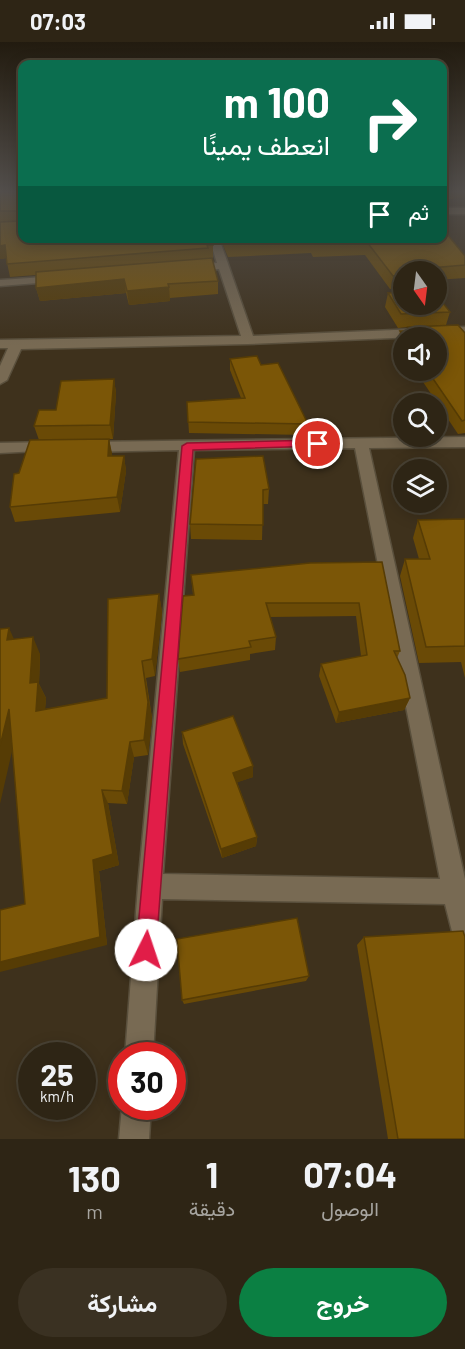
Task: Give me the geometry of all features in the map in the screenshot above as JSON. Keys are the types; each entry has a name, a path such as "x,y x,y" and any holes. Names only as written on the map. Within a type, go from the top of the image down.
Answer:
{"street":[{"path":"215,243 248,340"},
{"path":"176,270 222,266"},
{"path":"0,283 70,278"},
{"path":"0,344 248,340 465,331"},
{"path":"0,380 16,345"},
{"path":"0,448 465,442"},
{"path":"361,443 460,892 465,938"},
{"path":"140,1042 150,886 187,446"},
{"path":"150,886 460,892"},
{"path":"134,1139 135,1120"}],"building":[{"path":"0,243 212,243 213,245 207,245 208,248 7,264 5,245 0,246"},
{"path":"368,243 454,243 465,256 465,265 447,267 447,261 393,261 393,276"},
{"path":"212,258 218,281 168,284 169,287 127,291 124,279 36,288 36,272"},
{"path":"458,325 465,333 465,420 462,421 447,399 447,393 443,393 435,381 447,381 447,327 408,327"},
{"path":"257,356 261,365 278,363 308,424 188,422 187,402 245,398 230,359"},
{"path":"114,379 110,425 34,426 39,410 56,410 61,381"},
{"path":"109,439 108,456 124,456 117,497 10,507 14,474 19,473 30,440"},
{"path":"263,456 269,489 263,490 263,525 190,524 196,459"},
{"path":"465,519 465,646 426,647 405,559 430,559 418,520"},
{"path":"382,562 400,651 394,651 405,675 410,698 339,712 321,664 367,655 359,603 266,603 276,637 249,641 251,647 178,659 183,596 194,595 191,575 310,563"},
{"path":"159,594 152,659 142,661 148,702 144,740 130,742 122,791 102,790 113,854 93,860 100,937 0,962 0,910 25,904 9,709 0,746 0,629 9,628 7,640 33,637 30,683 38,682 36,711 107,698 108,599"},
{"path":"233,716 253,766 233,773 257,837 221,849 182,732"},
{"path":"297,918 309,976 182,1000 177,939"},
{"path":"463,931 465,937 465,1139 398,1139 364,937"}],"route":[{"path":"146,950 187,446 318,444"}]}
